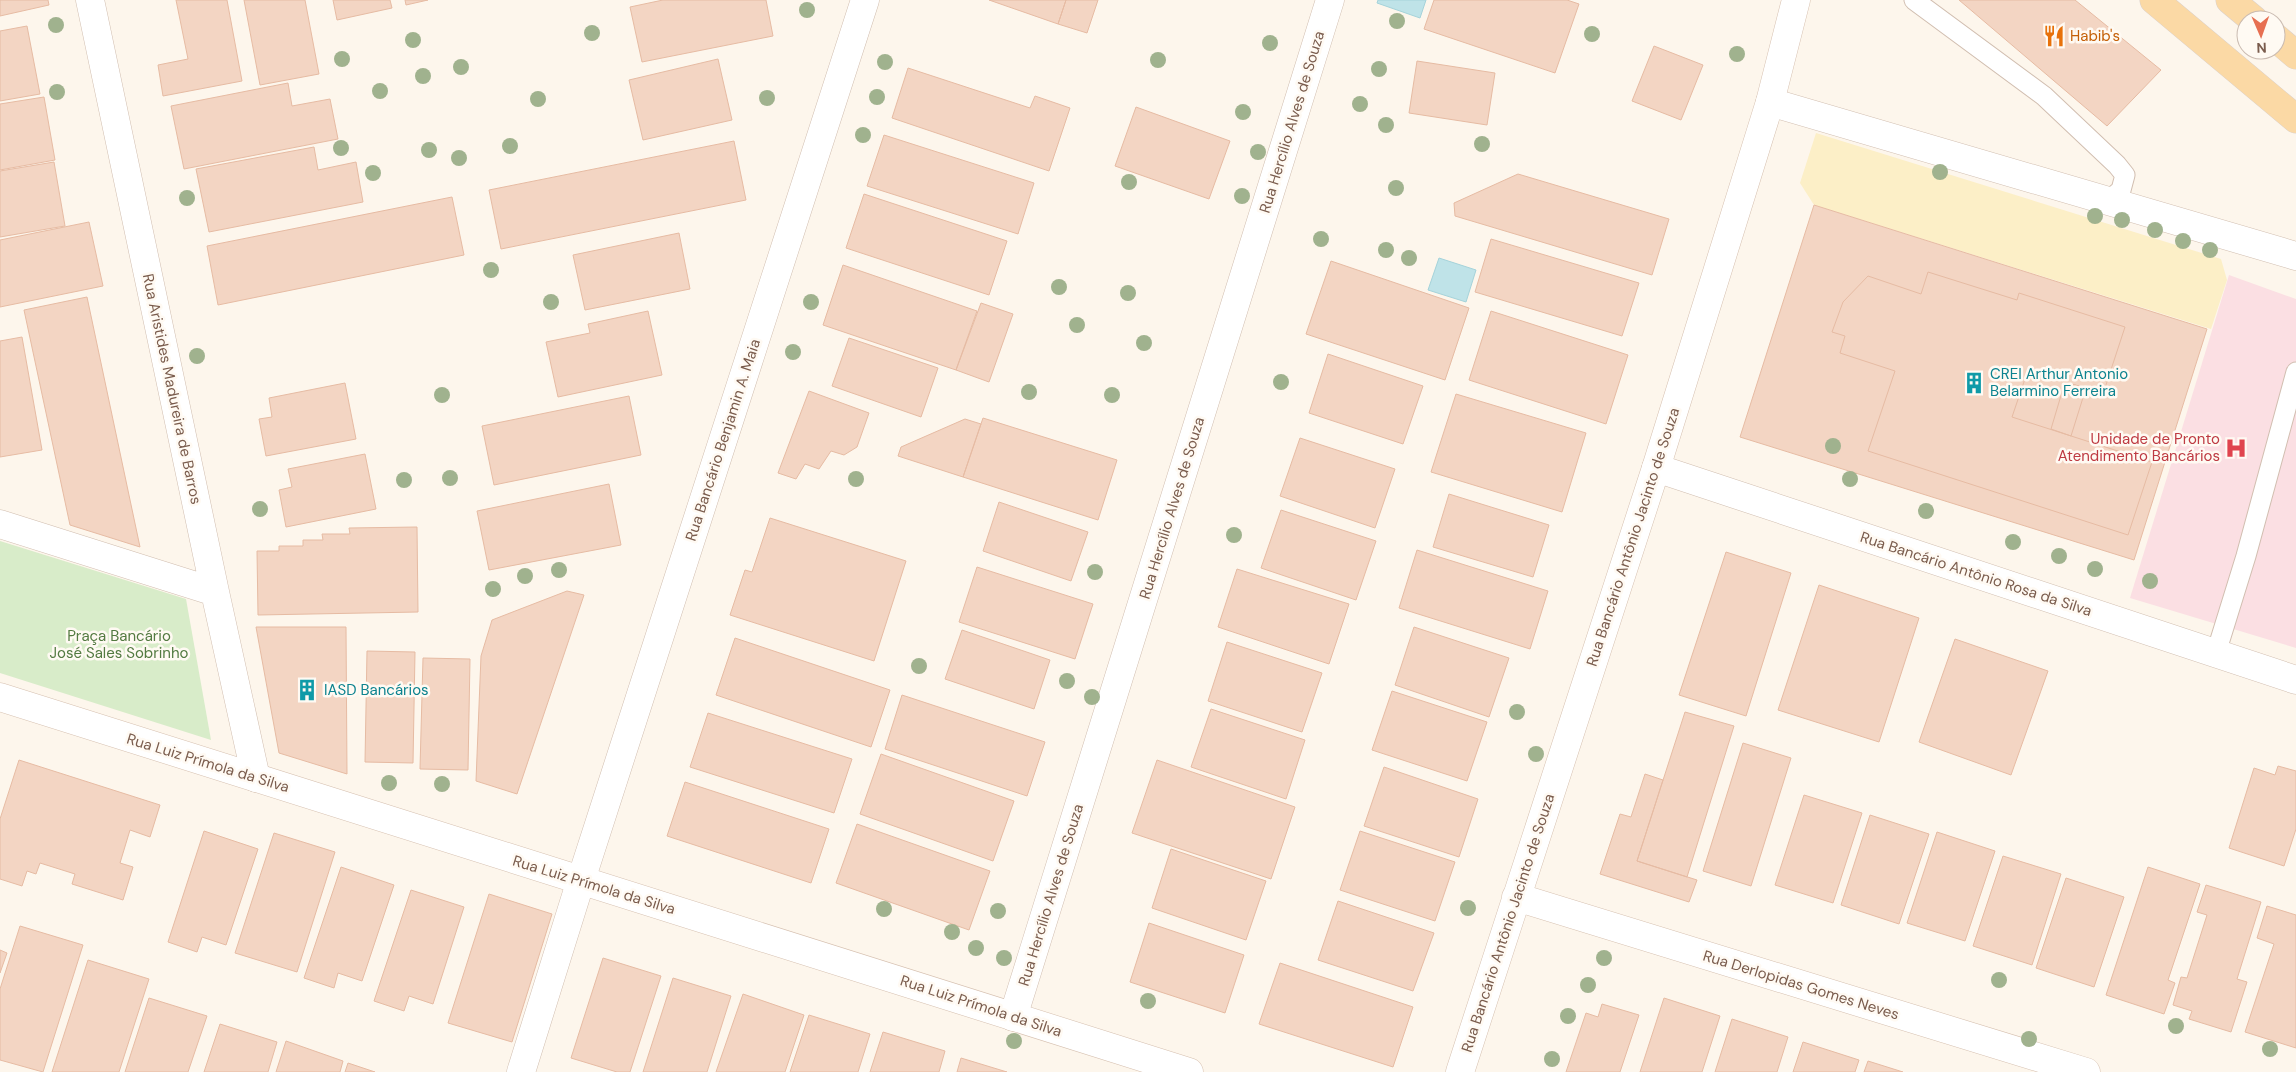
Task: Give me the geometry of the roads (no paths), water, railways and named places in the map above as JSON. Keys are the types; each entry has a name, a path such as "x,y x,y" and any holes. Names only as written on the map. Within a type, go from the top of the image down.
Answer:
{"main road":[{"path":"2154,0 2296,119"},
{"path":"2230,0 2242,10"},
{"path":"2286,46 2296,55"}],"street":[{"name":"Rua Aristides Madureira de Barros","path":"90,0 256,778"},
{"name":"Rua Bancário Benjamin A. Maia","path":"521,1072 581,880 865,0"},
{"name":"Rua Hercílio Alves de Souza","path":"1013,1017 1330,0"},
{"name":"Rua Bancário Antônio Jacinto de Souza","path":"1460,1072 1656,468 1770,102 1796,0"},
{"path":"1770,102 2296,256"},
{"name":"Rua Bancário Antônio Rosa da Silva","path":"1656,468 2296,680"},
{"path":"0,524 215,592"},
{"name":"Rua Luiz Prímola da Silva","path":"0,697 1189,1072"},
{"name":"Rua Derlopidas Gomes Neves","path":"1516,897 2086,1072"}],"lane":[{"path":"1914,0 2044,96 2117,165 2125,175 2121,190 2109,200"},
{"path":"2216,653 2246,556 2296,372"}],"water":[{"path":"1378,0 1426,0 1420,18 1377,3"},
{"path":"1439,258 1476,270 1466,302 1428,290"}],"place":[{"name":"Habib's","path":"2054,36"},
{"name":"CREI Arthur Antonio Belarmino Ferreira","path":"1974,383"},
{"name":"Unidade de Pronto Atendimento Bancários","path":"2236,448"},
{"name":"IASD Bancários","path":"307,690"}],"park label":[{"name":"Praça Bancário José Sales Sobrinho","path":"119,644"}]}
